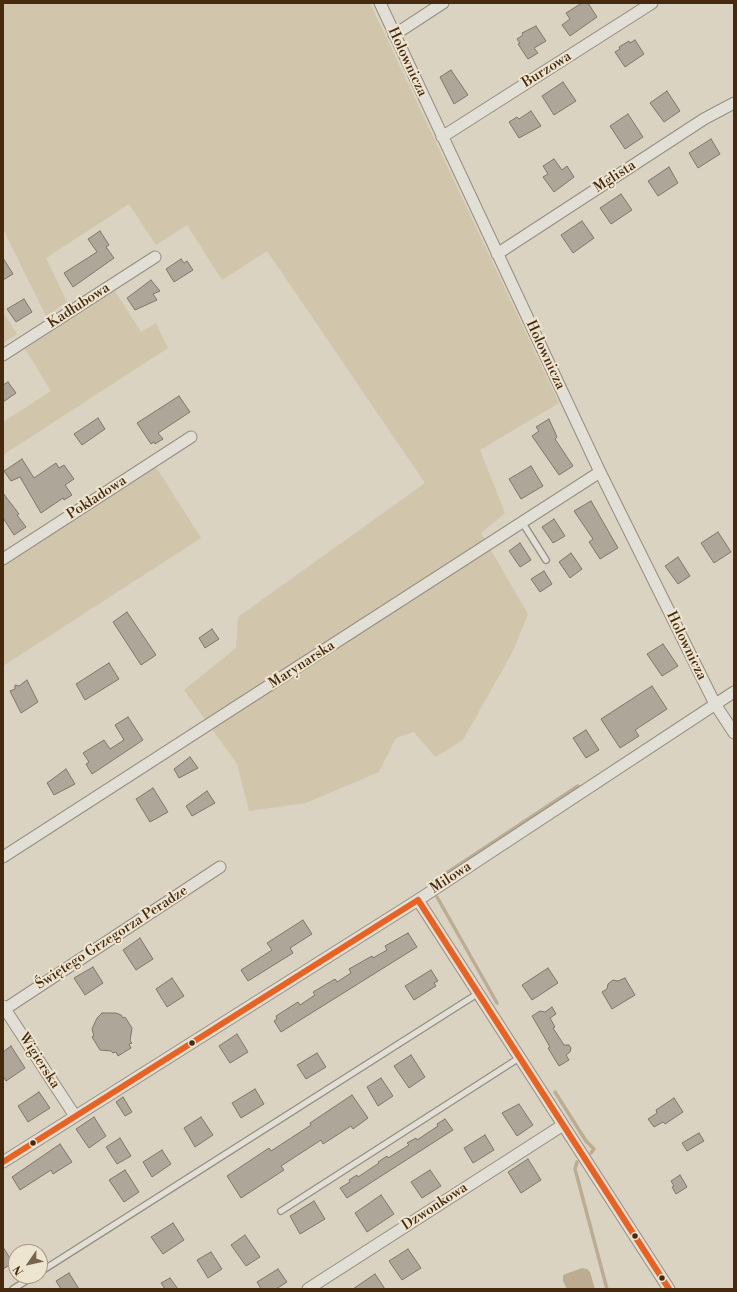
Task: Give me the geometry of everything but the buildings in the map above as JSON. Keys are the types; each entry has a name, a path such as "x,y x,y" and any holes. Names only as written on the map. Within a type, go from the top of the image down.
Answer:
{"street":[{"name":"Holownicza","path":"380,3 600,472 715,704 734,733"},
{"path":"394,35 443,3"},
{"name":"Burzowa","path":"442,137 652,3"},
{"name":"Mglista","path":"497,254 704,119 734,103"},
{"name":"Kadłubowa","path":"3,355 155,257"},
{"name":"Pokładowa","path":"3,559 191,437"},
{"name":"Marynarska","path":"3,857 600,472"},
{"name":"Milowa","path":"3,1162 418,900 734,692"},
{"name":"Świętego Grzegorza Peradze","path":"4,1007 220,867"},
{"path":"418,900 477,994 669,1289"},
{"name":"Wigierska","path":"4,1007 75,1116"},
{"name":"Dzwonkowa","path":"308,1289 563,1125"}],"lane":[{"path":"522,522 546,560"},
{"path":"48,1267 477,994"},
{"path":"281,1210 519,1058"}],"shaded area":[{"path":"3,3 370,3 559,403 480,450 505,513 481,533 528,614 513,651 463,740 435,757 414,732 396,738 379,772 306,803 249,811 237,764 184,690 236,648 238,617 425,483 267,251 222,280 187,225 156,245 129,204 46,258 67,302 46,316 3,229"},
{"path":"115,291 141,332 156,323 168,348 3,455 3,422 51,391 25,349"},
{"path":"3,312 17,334 3,343"},
{"path":"156,467 201,538 3,666 3,567"},
{"path":"582,1268 587,1269 590,1272 595,1289 567,1289 563,1281 563,1275"}],"waterway":[{"path":"430,884 578,786"},
{"path":"437,897 497,1003"},
{"path":"555,1092 586,1141 594,1149 591,1153"},
{"path":"577,1162 575,1169 607,1289"}],"transit line":[{"path":"418,900 669,1289"},
{"path":"3,1162 418,900"}]}
